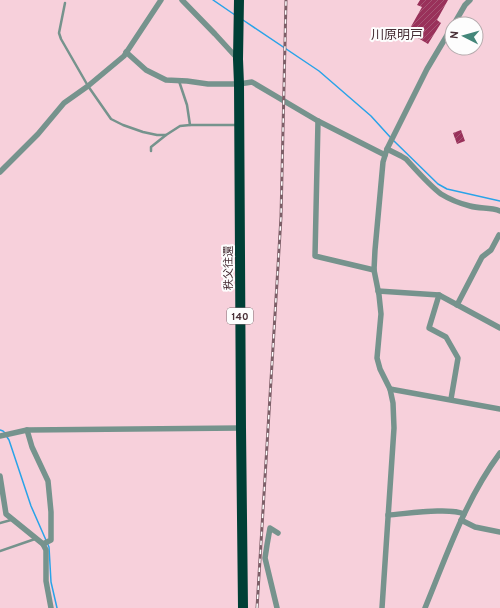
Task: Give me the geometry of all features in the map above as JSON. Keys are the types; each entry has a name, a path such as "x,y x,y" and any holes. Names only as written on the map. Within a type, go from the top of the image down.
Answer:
{"highway":[{"name":"秩父往還","path":"239,0 240,428 243,608"}],"street":[{"path":"0,172 38,134 64,103 88,86 124,56 162,0"},
{"path":"182,0 238,59"},
{"path":"459,16 470,0"},
{"path":"382,608 394,428 393,403 390,389 380,370 377,358 380,314 374,270 374,250 383,162 386,152 427,69 444,40"},
{"path":"126,52 146,70 166,80 179,80 208,84 239,84 252,82 318,121 386,152 401,156 442,194 467,205 496,209 500,211"},
{"path":"318,121 315,256 374,270"},
{"path":"457,305 482,257 491,250 500,234"},
{"path":"378,292 439,295 500,328"},
{"path":"439,295 429,328 446,337 458,358 451,399"},
{"path":"390,389 500,409"},
{"path":"0,436 27,430 240,428"},
{"path":"27,430 32,447 48,481 52,523 51,540 46,543"},
{"path":"425,608 475,491 500,453"},
{"path":"0,476 6,514 36,538 46,543"},
{"path":"388,515 439,511 459,512 475,527 500,532"},
{"path":"277,608 265,558 270,528 278,533"},
{"path":"46,543 46,581 51,608"}],"lane":[{"path":"65,3 59,33 61,40 88,86 111,119 143,132 166,135"},
{"path":"179,80 187,104 190,125"},
{"path":"151,150 151,147 180,126 239,125"},
{"path":"0,522 13,519"},
{"path":"0,551 36,538"}],"building":[{"path":"420,0 448,0 437,20 441,23 428,44 408,32 422,7 417,5"},
{"path":"461,130 465,141 457,144 453,133"}],"waterway":[{"path":"213,0 235,15"},
{"path":"243,20 319,71 371,116 391,138"},
{"path":"394,141 438,184 447,189 500,201"},
{"path":"0,430 5,433"},
{"path":"7,437 31,506 49,547 51,582 57,608"}],"railway":[{"path":"257,608 281,217 286,0"}],"district":[{"name":"川原明戸","path":"397,34"}]}
